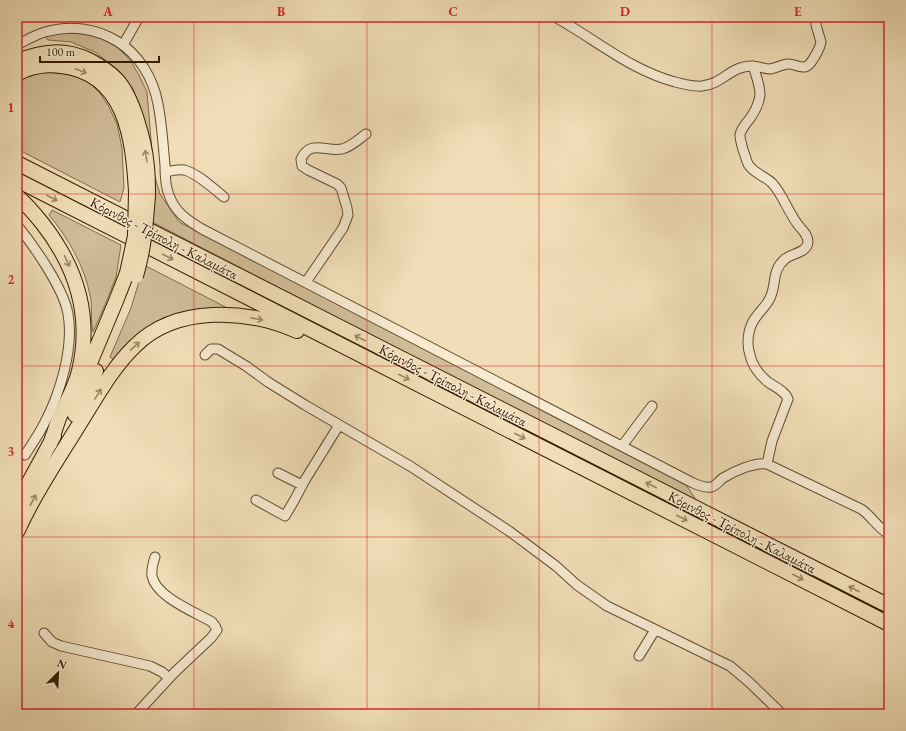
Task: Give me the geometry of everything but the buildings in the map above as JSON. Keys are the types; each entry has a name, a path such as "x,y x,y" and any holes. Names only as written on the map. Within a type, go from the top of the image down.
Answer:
{"highway":[{"path":"17,61 31,55 46,52 62,52 82,56 101,66 116,79 126,93 139,127 147,167 142,193"},
{"path":"17,74 36,67 52,65 69,67 85,72 99,81 111,92 120,106 126,121 142,193 144,240 141,259 131,274 114,308 80,388 17,504"},
{"path":"17,159 50,179"},
{"name":"Κόρινθος - Τρίπολη - Καλαμάτα","path":"17,163 889,606"},
{"name":"Κόρινθος - Τρίπολη - Καλαμάτα","path":"17,180 889,624"},
{"path":"17,196 34,214 61,248 72,271 80,296 84,321 83,346 79,371 71,395 59,418 50,444"},
{"path":"51,468 119,319 131,274"},
{"path":"17,532 30,504 51,468 110,375 136,345 148,335 159,329 186,318 199,316 225,315 266,321 278,324 370,360"}],"street":[{"path":"123,45 139,17"},
{"path":"555,17 572,26 612,54 630,64 659,77 682,84 700,86 710,85 717,82 734,70 745,66 770,69 787,64 805,67 808,66 821,42 816,25 816,17"},
{"path":"17,45 44,32 79,28 110,37 123,45 146,70 158,102 168,194 174,207 182,217 202,229 693,483 704,487 710,487 724,478 755,464 767,464 861,509 872,517 879,527 889,534"},
{"path":"753,66 758,82 760,96 752,116 740,134 741,142 748,164 772,183 777,189 792,216 807,236 808,243 804,250 785,259 778,268 774,276 770,298 754,319 750,330 748,342 750,355 757,370 766,381 784,393 788,400 775,432 767,464"},
{"path":"306,282 343,228 348,216 348,208 341,188 337,184 302,166 301,159 304,153 309,149 316,147 336,149 343,148 349,146 366,134"},
{"path":"165,172 184,170 193,173 224,198"},
{"path":"17,225 59,287 65,301 68,314 69,331 67,355 57,396 44,424 25,455"},
{"path":"205,354 211,348 218,349 246,366 268,382 406,463 463,500 556,566 596,598 655,630 730,666 782,714"},
{"path":"622,446 652,406"},
{"path":"256,500 285,516 296,500 302,485 339,425"},
{"path":"278,473 302,485"},
{"path":"136,714 169,678 211,638 217,629 212,622 166,595 159,589 154,582 152,573 155,557"},
{"path":"639,656 655,630"},
{"path":"44,633 52,642 61,646 150,666 162,672 169,678"}],"shaded area":[{"path":"72,33 90,34 117,47 130,60 139,75 147,92 154,174 160,194 179,222 686,485 695,498 691,500 152,222 144,120 133,89 118,70 95,52 71,42 48,40 43,35"},
{"path":"42,66 87,80 99,92 108,105 117,124 122,148 124,188 120,202 17,148 17,75"},
{"path":"17,169 889,613 889,617 17,174"},
{"path":"52,210 121,245 116,277 93,332 91,300 84,273 63,233 49,215"},
{"path":"144,265 241,315 199,314 116,361 110,357 131,308"}]}
